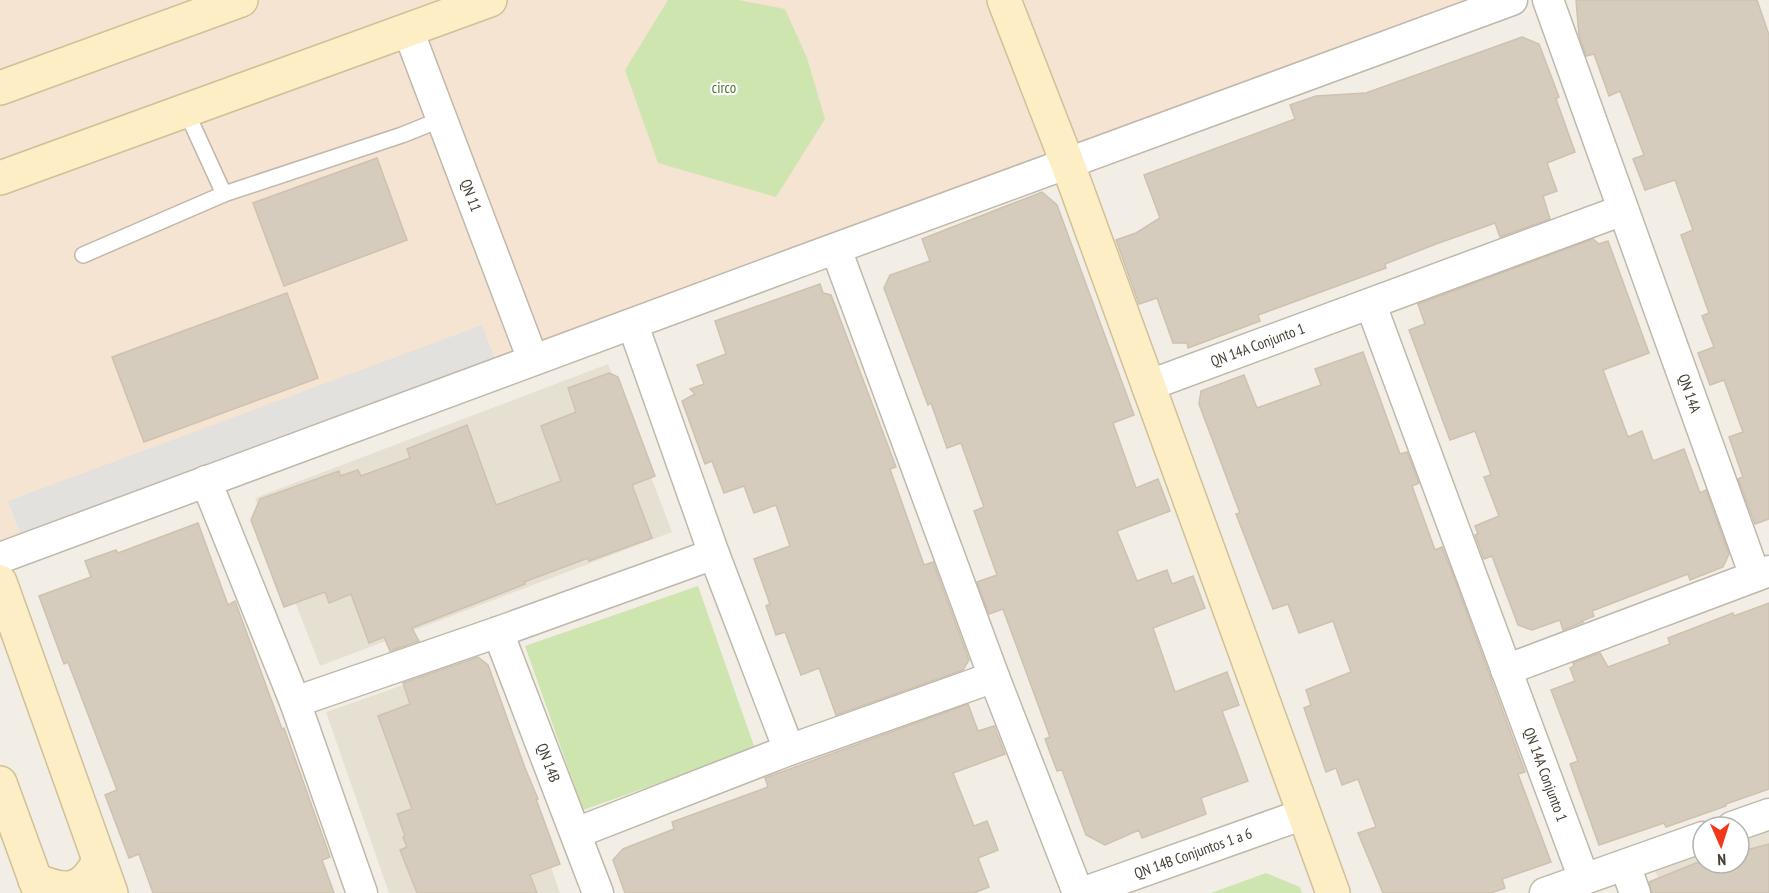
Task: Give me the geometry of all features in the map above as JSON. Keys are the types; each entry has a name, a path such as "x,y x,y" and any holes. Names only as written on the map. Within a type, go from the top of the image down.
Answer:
{"main road":[{"path":"0,88 241,0"},
{"path":"0,178 490,0"},
{"path":"1004,0 1067,162 1333,893"},
{"path":"0,582 111,893"},
{"path":"0,783 37,886 62,893 74,891 85,885 99,861"}],"street":[{"path":"0,558 633,325 1067,162 1512,0"},
{"name":"QN 14A","path":"1548,0 1623,210 1762,574"},
{"name":"QN 11","path":"408,30 533,360"},
{"name":"QN 14A Conjunto 1","path":"1147,386 1623,210"},
{"path":"836,249 994,677 1078,893"},
{"name":"QN 14A Conjunto 1","path":"1371,304 1584,879"},
{"path":"633,325 714,554 789,750"},
{"path":"206,482 295,702 362,893"},
{"path":"295,702 714,554"},
{"path":"1506,670 1762,574"},
{"name":"QN 14B","path":"498,632 598,893"},
{"path":"576,833 789,750 994,677"},
{"name":"QN 14B Conjuntos 1 a 6","path":"1082,893 1304,814"},
{"path":"1751,820 1769,814"},
{"path":"1545,893 1691,841"},
{"path":"1625,865 1635,893"}],"lane":[{"path":"186,111 224,194"},
{"path":"83,255 224,194 402,135 442,119"}],"shaded area":[{"path":"0,0 1516,0 0,565"},
{"path":"482,325 495,359 21,535 8,501"},
{"path":"608,364 672,532 320,666 255,498"},
{"path":"478,659 560,893 389,893 326,712"},
{"path":"1769,829 1769,893 1663,893 1655,870 1691,857 1691,875 1751,875 1751,836"}],"green space":[{"name":"circo","path":"668,0 738,0 785,9 807,58 825,119 776,197 658,163 625,70"},
{"path":"698,586 755,749 583,810 525,646"},
{"path":"1266,873 1300,887 1302,893 1211,893"}],"building":[{"path":"1576,0 1757,0 1769,35 1769,519 1755,524 1738,479 1743,477 1729,437 1743,432 1724,380 1710,385 1698,353 1714,347 1702,316 1709,313 1681,235 1693,230 1675,180 1645,190 1633,159 1644,155 1620,91 1609,96 1594,54 1586,56 1579,35"},
{"path":"1522,37 1539,44 1559,97 1556,99 1575,152 1547,163 1557,191 1543,196 1550,219 1500,237 1495,223 1436,244 1385,264 1386,268 1258,315 1260,321 1188,348 1187,343 1173,343 1157,298 1139,304 1116,240 1136,233 1160,218 1144,175 1295,119 1290,105 1316,96 1366,93"},
{"path":"377,158 407,240 284,286 253,203"},
{"path":"1042,192 1057,205 1134,415 1113,423 1136,488 1158,479 1170,511 1117,531 1137,581 1167,570 1172,584 1193,576 1205,608 1153,628 1175,692 1227,672 1239,705 1222,711 1248,781 1201,798 1206,814 1142,838 1139,830 1105,845 1086,835 1062,770 1057,771 1045,739 1050,737 1003,609 989,614 977,582 997,575 974,511 984,507 961,443 947,448 931,403 928,405 884,288 890,275 930,261 922,239"},
{"path":"1593,239 1599,244 1608,241 1649,353 1603,370 1628,437 1642,431 1653,461 1684,449 1700,493 1706,490 1729,554 1723,567 1690,580 1688,574 1592,611 1594,616 1563,630 1560,620 1532,630 1518,625 1492,556 1484,559 1475,535 1478,534 1475,526 1499,516 1484,477 1491,475 1475,431 1450,440 1409,330 1425,324 1418,304"},
{"path":"820,284 823,293 831,295 896,467 890,469 924,565 933,562 969,660 963,670 836,715 819,668 801,675 785,632 776,635 766,606 770,604 754,559 790,546 776,505 754,513 744,486 724,493 712,461 705,464 682,401 695,394 690,389 704,384 697,365 726,354 715,321"},
{"path":"287,293 318,378 144,442 112,357"},
{"path":"1363,352 1400,454 1407,452 1419,483 1412,486 1435,550 1442,547 1452,572 1525,772 1518,774 1551,862 1502,879 1505,888 1491,893 1383,893 1358,833 1376,827 1358,779 1342,785 1336,768 1326,772 1304,708 1311,705 1306,690 1351,672 1333,621 1299,633 1288,604 1273,609 1236,514 1240,513 1199,404 1201,391 1244,375 1257,408 1321,385 1315,369"},
{"path":"609,373 618,377 655,476 632,485 652,538 589,561 588,558 524,582 525,584 412,628 419,641 390,651 384,637 369,643 351,594 329,603 325,592 284,607 251,520 260,499 339,471 340,476 358,470 361,476 410,458 407,449 467,425 496,505 561,481 541,426 576,412 568,388"},
{"path":"198,523 228,605 235,601 282,729 284,728 330,857 322,860 334,893 153,893 139,854 129,858 105,795 117,790 68,662 64,664 39,596 91,577 85,561 116,550 118,553"},
{"path":"1769,603 1769,789 1700,815 1691,815 1691,818 1666,827 1664,823 1599,845 1570,764 1578,761 1551,690 1575,681 1570,668 1574,666 1573,663 1600,653 1608,667 1670,644 1668,638 1733,613 1734,616"},
{"path":"478,657 488,665 560,864 530,875 537,893 417,893 400,850 407,847 397,814 412,809 378,716 410,704 403,683"},
{"path":"968,704 978,731 994,726 1005,754 953,773 974,826 987,821 998,850 978,858 989,887 974,893 625,893 613,860 623,849 674,829 672,822 768,787 765,778"},
{"path":"1769,844 1769,893 1652,893 1649,882 1691,865 1691,875 1751,875 1751,849"}]}
